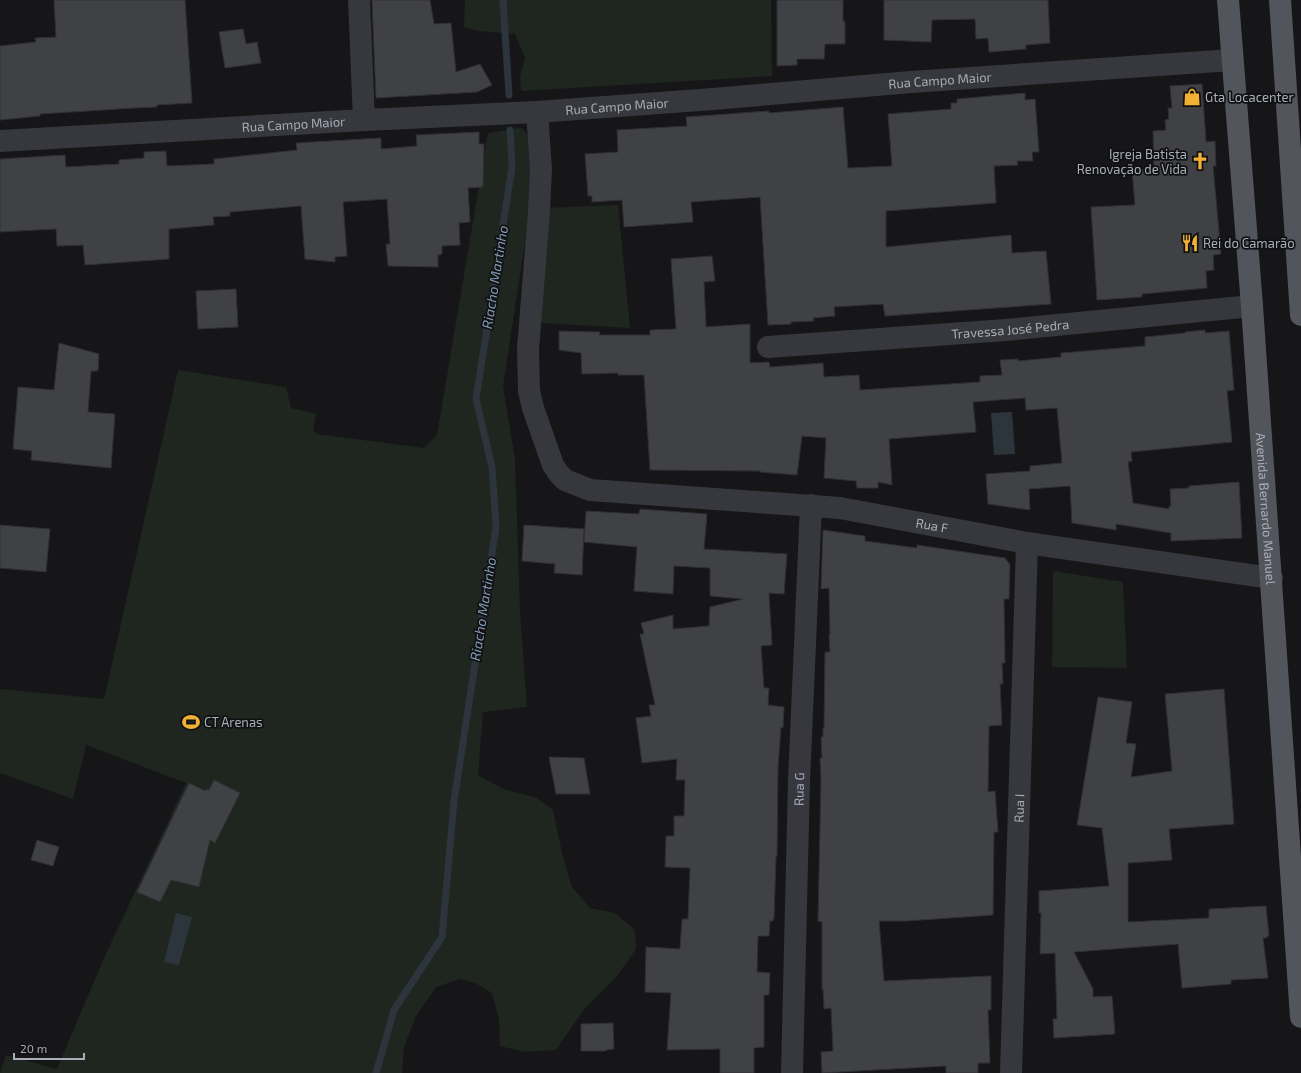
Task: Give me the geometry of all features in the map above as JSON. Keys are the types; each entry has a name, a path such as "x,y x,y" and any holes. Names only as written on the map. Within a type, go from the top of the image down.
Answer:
{"main road":[{"name":"Avenida Bernardo Manuel","path":"1228,0 1272,578 1278,695 1301,1017"},
{"path":"1280,0 1301,315"}],"street":[{"path":"359,0 364,120"},
{"name":"Rua Campo Maior","path":"0,141 364,120 537,112 911,82 1232,60"},
{"name":"Rua F","path":"537,112 541,169 538,228 528,350 529,391 533,408 556,470 565,480 590,490 840,508 1027,543 1272,578"},
{"name":"Travessa José Pedra","path":"768,347 1006,330 1252,306"},
{"name":"Rua G","path":"792,1073 799,781 811,505"},
{"name":"Rua I","path":"1010,1073 1027,543"}],"shaded area":[{"path":"465,0 771,0 772,76 521,91 520,76 525,58 515,34 478,31 464,27"},
{"name":"CT Arenas","path":"519,128 523,129 529,137 533,151 530,210 503,386 515,459 520,611 527,707 483,712 478,775 503,789 537,798 553,810 563,857 572,887 590,908 615,913 635,930 636,949 617,976 585,1008 556,1050 524,1052 500,1046 499,1019 492,993 475,983 460,979 436,987 416,1016 404,1047 402,1073 0,1073 6,1055 57,1069 104,958 186,783 86,745 73,799 0,773 0,689 104,699 178,370 286,387 291,408 316,414 313,430 317,434 424,448 437,435 488,133"},
{"path":"618,205 630,328 541,323 544,208"},
{"path":"1012,412 1015,454 994,455 991,413"},
{"path":"1053,571 1123,582 1127,668 1052,667"},
{"path":"176,913 192,917 179,965 164,962"}],"building":[{"path":"54,0 185,0 192,103 157,105 157,107 40,114 40,116 0,120 0,46 36,42 35,38 56,37"},
{"path":"372,0 430,0 434,24 451,23 456,72 480,64 492,85 477,92 376,98"},
{"path":"777,0 843,0 845,44 825,44 824,59 797,59 797,65 777,66"},
{"path":"884,0 1048,0 1050,43 1026,45 1026,49 989,52 988,38 976,39 975,19 932,20 931,42 884,40"},
{"path":"243,29 246,44 257,42 261,63 225,68 219,32"},
{"path":"1202,84 1206,142 1215,141 1216,166 1213,166 1221,254 1213,255 1214,270 1206,271 1207,288 1142,294 1142,297 1097,300 1091,207 1135,205 1132,170 1154,169 1153,131 1166,130 1165,120 1169,119 1168,108 1172,108 1170,86"},
{"path":"1025,93 1025,100 1035,99 1039,152 1032,152 1033,161 1017,161 1018,165 994,166 996,203 886,211 886,247 1011,235 1012,253 1046,251 1051,304 885,316 883,304 834,307 835,316 813,318 814,321 768,325 760,197 691,202 693,222 624,227 622,200 592,202 592,196 588,196 585,154 618,152 617,130 687,126 686,117 769,111 769,113 843,107 848,168 892,166 888,114 951,109 951,103 957,103 957,99"},
{"path":"479,132 479,144 484,144 483,187 468,188 470,222 459,223 460,245 442,246 442,254 438,255 438,267 388,266 386,244 390,244 387,199 343,202 347,256 335,257 335,262 305,259 301,206 230,212 230,216 213,217 214,225 169,229 169,259 85,265 83,245 57,246 56,229 0,232 0,159 65,155 66,167 119,164 119,160 144,158 144,152 166,151 167,166 214,164 214,159 297,150 296,143 381,138 381,149 417,146 416,135"},
{"path":"712,256 715,281 704,282 706,327 750,324 750,363 769,362 770,367 823,363 824,377 859,375 860,390 980,382 980,376 1002,375 1000,360 1018,359 1018,361 1061,357 1061,353 1145,346 1145,337 1205,330 1205,333 1229,331 1234,390 1227,391 1232,442 1131,452 1132,461 1128,462 1133,503 1169,509 1169,506 1171,506 1170,489 1239,482 1242,538 1171,541 1171,533 1116,524 1116,530 1072,523 1070,486 1029,489 1030,510 988,504 986,474 1030,471 1030,466 1062,463 1057,408 1026,410 1025,398 973,402 976,432 889,439 892,485 878,482 878,488 857,488 856,481 824,478 826,438 802,436 797,475 760,471 650,470 644,375 618,375 618,373 582,374 581,353 559,350 559,331 600,332 599,335 650,335 650,330 676,329 671,259"},
{"path":"236,289 238,327 198,329 196,291"},
{"path":"59,343 99,354 98,371 91,371 88,412 115,414 111,468 31,460 32,451 13,449 18,387 54,390"},
{"path":"640,509 707,514 704,549 787,554 784,594 769,593 772,645 761,646 764,688 769,688 768,705 784,707 778,767 777,856 774,919 773,921 770,921 769,936 758,936 757,972 770,973 769,995 764,995 764,1047 754,1048 754,1073 720,1073 720,1049 667,1050 671,993 645,992 646,947 680,949 682,919 688,919 690,868 665,867 666,836 674,836 674,816 684,816 685,780 676,780 677,759 642,763 636,718 651,716 649,705 655,705 640,634 644,634 641,623 673,615 673,629 709,626 710,607 743,599 710,596 710,568 674,566 673,594 634,591 637,547 584,542 586,511 639,514"},
{"path":"0,525 50,529 46,572 0,568"},
{"path":"524,525 584,529 582,575 554,573 555,564 522,561"},
{"path":"823,530 865,536 865,541 917,548 917,545 1005,558 1010,565 1009,599 1004,599 1005,663 1002,663 1003,684 1000,684 1002,725 989,726 988,792 995,791 998,832 994,832 993,915 906,921 879,921 884,981 991,976 991,1010 988,1010 990,1063 978,1063 978,1073 946,1073 946,1066 822,1073 821,1052 833,1051 831,1008 824,1009 822,989 822,922 818,921 821,779 820,758 822,758 821,737 823,737 824,728 825,652 830,652 829,588 821,589"},
{"path":"1224,689 1234,824 1169,829 1172,860 1128,863 1128,922 1209,918 1209,909 1266,906 1269,936 1267,936 1267,938 1263,938 1268,978 1231,980 1231,984 1182,988 1178,944 1074,952 1093,989 1093,997 1112,996 1115,1034 1054,1038 1053,1019 1057,1019 1055,953 1040,954 1041,913 1039,913 1039,891 1109,886 1102,828 1077,825 1098,697 1132,702 1126,743 1136,744 1131,777 1172,771 1165,694"},
{"path":"549,757 584,758 590,794 556,794"},
{"path":"214,780 240,793 215,843 210,840 199,887 171,880 160,902 137,892 189,783 206,791 206,789 209,790"},
{"path":"37,840 59,847 53,866 31,860"},
{"path":"613,1023 614,1049 606,1051 581,1051 581,1024"}],"waterway":[{"name":"Riacho Martinho","path":"503,0 509,95"},
{"name":"Riacho Martinho","path":"376,1073 394,1010 442,937 454,801 496,527 492,467 476,399 512,167 510,130"}],"place":[{"name":"Gta Locacenter","path":"1192,97"},
{"name":"Igreja Batista Renovação de Vida","path":"1200,161"},
{"name":"Rei do Camarão","path":"1190,243"},
{"name":"CT Arenas","path":"191,722"}]}
